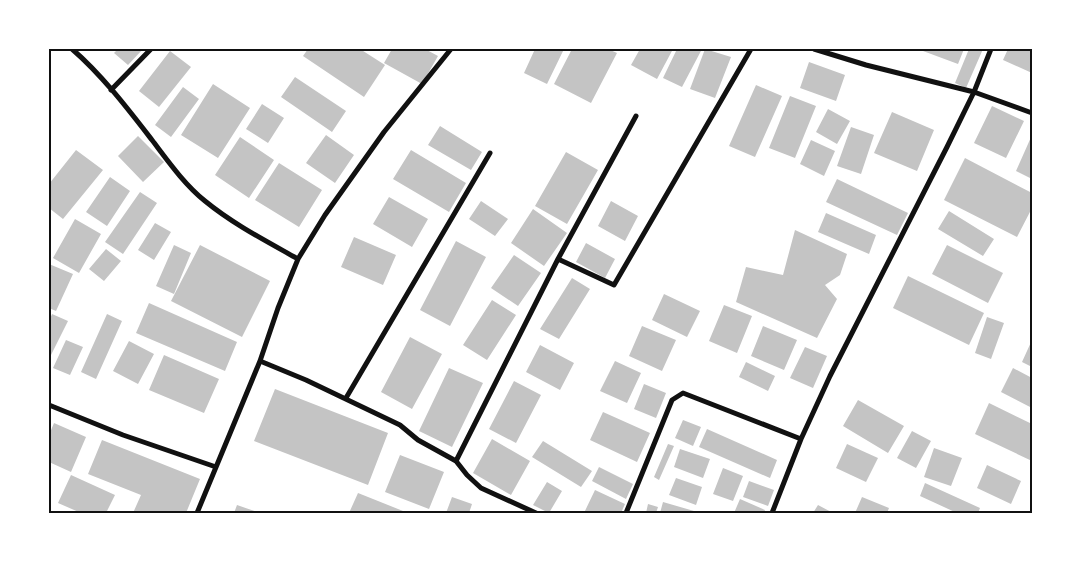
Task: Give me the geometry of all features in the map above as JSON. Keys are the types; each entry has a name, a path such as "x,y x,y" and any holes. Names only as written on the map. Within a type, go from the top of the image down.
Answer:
{"street":[{"path":"72,49 111,90 168,163 204,200 246,230 298,259"},
{"path":"111,90 150,49"},
{"path":"197,513 260,361 278,308 298,259 325,215 384,132 451,49"},
{"path":"558,258 614,285 750,49"},
{"path":"814,49 866,65 974,92 1032,114"},
{"path":"772,513 801,440 830,376 974,92 991,49"},
{"path":"456,462 558,258 636,116"},
{"path":"346,398 490,153"},
{"path":"260,361 346,398 400,425 418,440 456,462 481,488 536,513"},
{"path":"626,513 672,400 683,393 801,440"},
{"path":"49,405 123,435 216,467"}],"building":[{"path":"118,49 143,49 128,65 114,53"},
{"path":"308,49 360,49 385,65 364,97 303,56"},
{"path":"392,49 425,49 438,56 422,84 384,63"},
{"path":"535,49 564,49 547,84 524,73"},
{"path":"572,49 608,49 617,53 591,103 554,84"},
{"path":"640,49 673,49 657,79 631,65"},
{"path":"677,49 702,49 682,87 663,78"},
{"path":"705,49 731,57 715,98 690,89"},
{"path":"924,49 964,49 958,64 923,51"},
{"path":"969,49 983,49 966,88 955,83"},
{"path":"1008,49 1032,49 1032,73 1003,60"},
{"path":"170,51 191,67 159,107 139,91"},
{"path":"809,62 845,75 836,101 800,88"},
{"path":"295,77 346,111 332,132 281,97"},
{"path":"213,84 250,108 218,158 181,135"},
{"path":"756,85 782,96 755,157 729,146"},
{"path":"183,87 199,99 171,137 155,125"},
{"path":"790,96 816,106 795,158 769,148"},
{"path":"262,104 284,118 268,143 246,129"},
{"path":"992,106 1024,121 1006,158 974,143"},
{"path":"828,109 850,121 837,144 816,132"},
{"path":"892,112 934,130 917,171 874,153"},
{"path":"440,126 482,152 471,170 428,145"},
{"path":"851,127 874,135 861,174 837,166"},
{"path":"326,135 354,155 335,183 306,163"},
{"path":"1032,135 1032,179 1016,171"},
{"path":"138,136 164,162 143,182 118,156"},
{"path":"240,137 274,160 249,198 215,175"},
{"path":"811,140 835,151 824,176 800,164"},
{"path":"76,150 103,170 63,219 49,208 49,184"},
{"path":"411,150 466,183 449,212 393,179"},
{"path":"566,152 598,170 567,224 535,206"},
{"path":"965,158 1032,193 1032,208 1017,237 944,200"},
{"path":"279,163 322,190 299,227 255,200"},
{"path":"110,177 130,191 107,226 86,212"},
{"path":"837,179 908,213 897,235 826,202"},
{"path":"140,192 157,203 123,254 105,242"},
{"path":"389,197 428,219 412,247 373,224"},
{"path":"481,201 508,219 495,236 469,219"},
{"path":"611,201 638,216 625,241 598,226"},
{"path":"533,209 567,233 544,266 511,243"},
{"path":"949,211 994,239 983,256 938,229"},
{"path":"826,213 876,235 869,254 818,232"},
{"path":"75,219 101,234 79,273 53,258"},
{"path":"155,223 171,232 154,260 138,250"},
{"path":"795,230 847,254 840,275 825,285 837,299 817,338 736,302 746,267 783,275"},
{"path":"354,237 396,255 383,285 341,267"},
{"path":"456,241 486,257 450,326 420,310"},
{"path":"586,243 615,259 605,278 576,262"},
{"path":"174,245 191,253 174,294 156,286"},
{"path":"200,245 270,281 242,337 171,301"},
{"path":"947,245 1003,273 988,303 932,274"},
{"path":"106,249 121,261 104,281 89,269"},
{"path":"514,255 541,273 518,306 491,288"},
{"path":"49,264 73,274 56,311 49,308"},
{"path":"908,276 984,313 969,345 893,308"},
{"path":"572,278 590,289 559,339 540,329"},
{"path":"664,294 700,311 687,337 652,320"},
{"path":"492,300 516,315 487,360 463,345"},
{"path":"149,303 237,342 225,371 136,333"},
{"path":"724,305 752,316 737,353 709,341"},
{"path":"52,314 68,321 49,359 49,321"},
{"path":"107,314 122,321 96,379 81,372"},
{"path":"987,317 1004,323 991,359 975,353"},
{"path":"642,326 676,340 662,371 629,356"},
{"path":"763,326 797,340 784,370 751,356"},
{"path":"410,337 442,354 412,409 381,392"},
{"path":"66,340 83,347 70,375 53,368"},
{"path":"1032,340 1032,367 1022,362"},
{"path":"129,341 154,354 138,384 113,371"},
{"path":"540,345 574,363 560,390 526,372"},
{"path":"805,347 827,356 813,388 790,378"},
{"path":"164,355 219,379 204,413 149,390"},
{"path":"615,361 641,373 627,403 600,391"},
{"path":"746,362 775,376 768,391 739,377"},
{"path":"449,368 483,383 452,447 419,431"},
{"path":"1013,368 1032,378 1032,408 1001,392"},
{"path":"514,381 541,395 516,443 489,429"},
{"path":"644,384 666,393 656,418 634,409"},
{"path":"275,389 388,433 368,485 254,441"},
{"path":"858,400 904,426 888,453 843,426"},
{"path":"989,403 1032,424 1032,461 975,434"},
{"path":"603,412 650,433 637,462 590,440"},
{"path":"683,420 701,427 693,446 675,438"},
{"path":"54,423 86,437 71,472 49,462 49,435"},
{"path":"707,429 777,460 770,478 699,447"},
{"path":"912,431 931,441 916,468 897,458"},
{"path":"492,439 530,461 511,495 473,473"},
{"path":"102,440 200,479 186,513 133,513 141,495 88,474"},
{"path":"543,441 592,471 581,487 532,457"},
{"path":"668,444 674,446 659,480 654,477"},
{"path":"847,444 878,458 866,482 836,468"},
{"path":"934,448 962,458 951,486 924,477"},
{"path":"680,449 710,459 703,478 674,467"},
{"path":"400,455 444,472 429,509 385,492"},
{"path":"987,465 1021,481 1011,504 977,488"},
{"path":"599,467 633,484 626,499 592,481"},
{"path":"723,468 743,476 733,501 713,494"},
{"path":"71,475 115,495 106,513 81,513 58,503"},
{"path":"676,478 702,487 696,505 669,495"},
{"path":"749,481 774,490 768,506 743,497"},
{"path":"547,482 562,491 549,513 533,505"},
{"path":"925,483 980,508 978,513 957,513 920,496"},
{"path":"595,490 625,504 621,513 584,513"},
{"path":"358,493 408,513 349,513"},
{"path":"452,497 472,504 469,513 446,513"},
{"path":"862,497 889,508 887,513 855,513"},
{"path":"740,499 765,510 764,513 734,513"},
{"path":"663,502 694,511 693,513 660,513"},
{"path":"648,504 658,507 656,513 646,513"},
{"path":"237,505 260,513 234,513"},
{"path":"818,505 833,513 813,513"}]}
